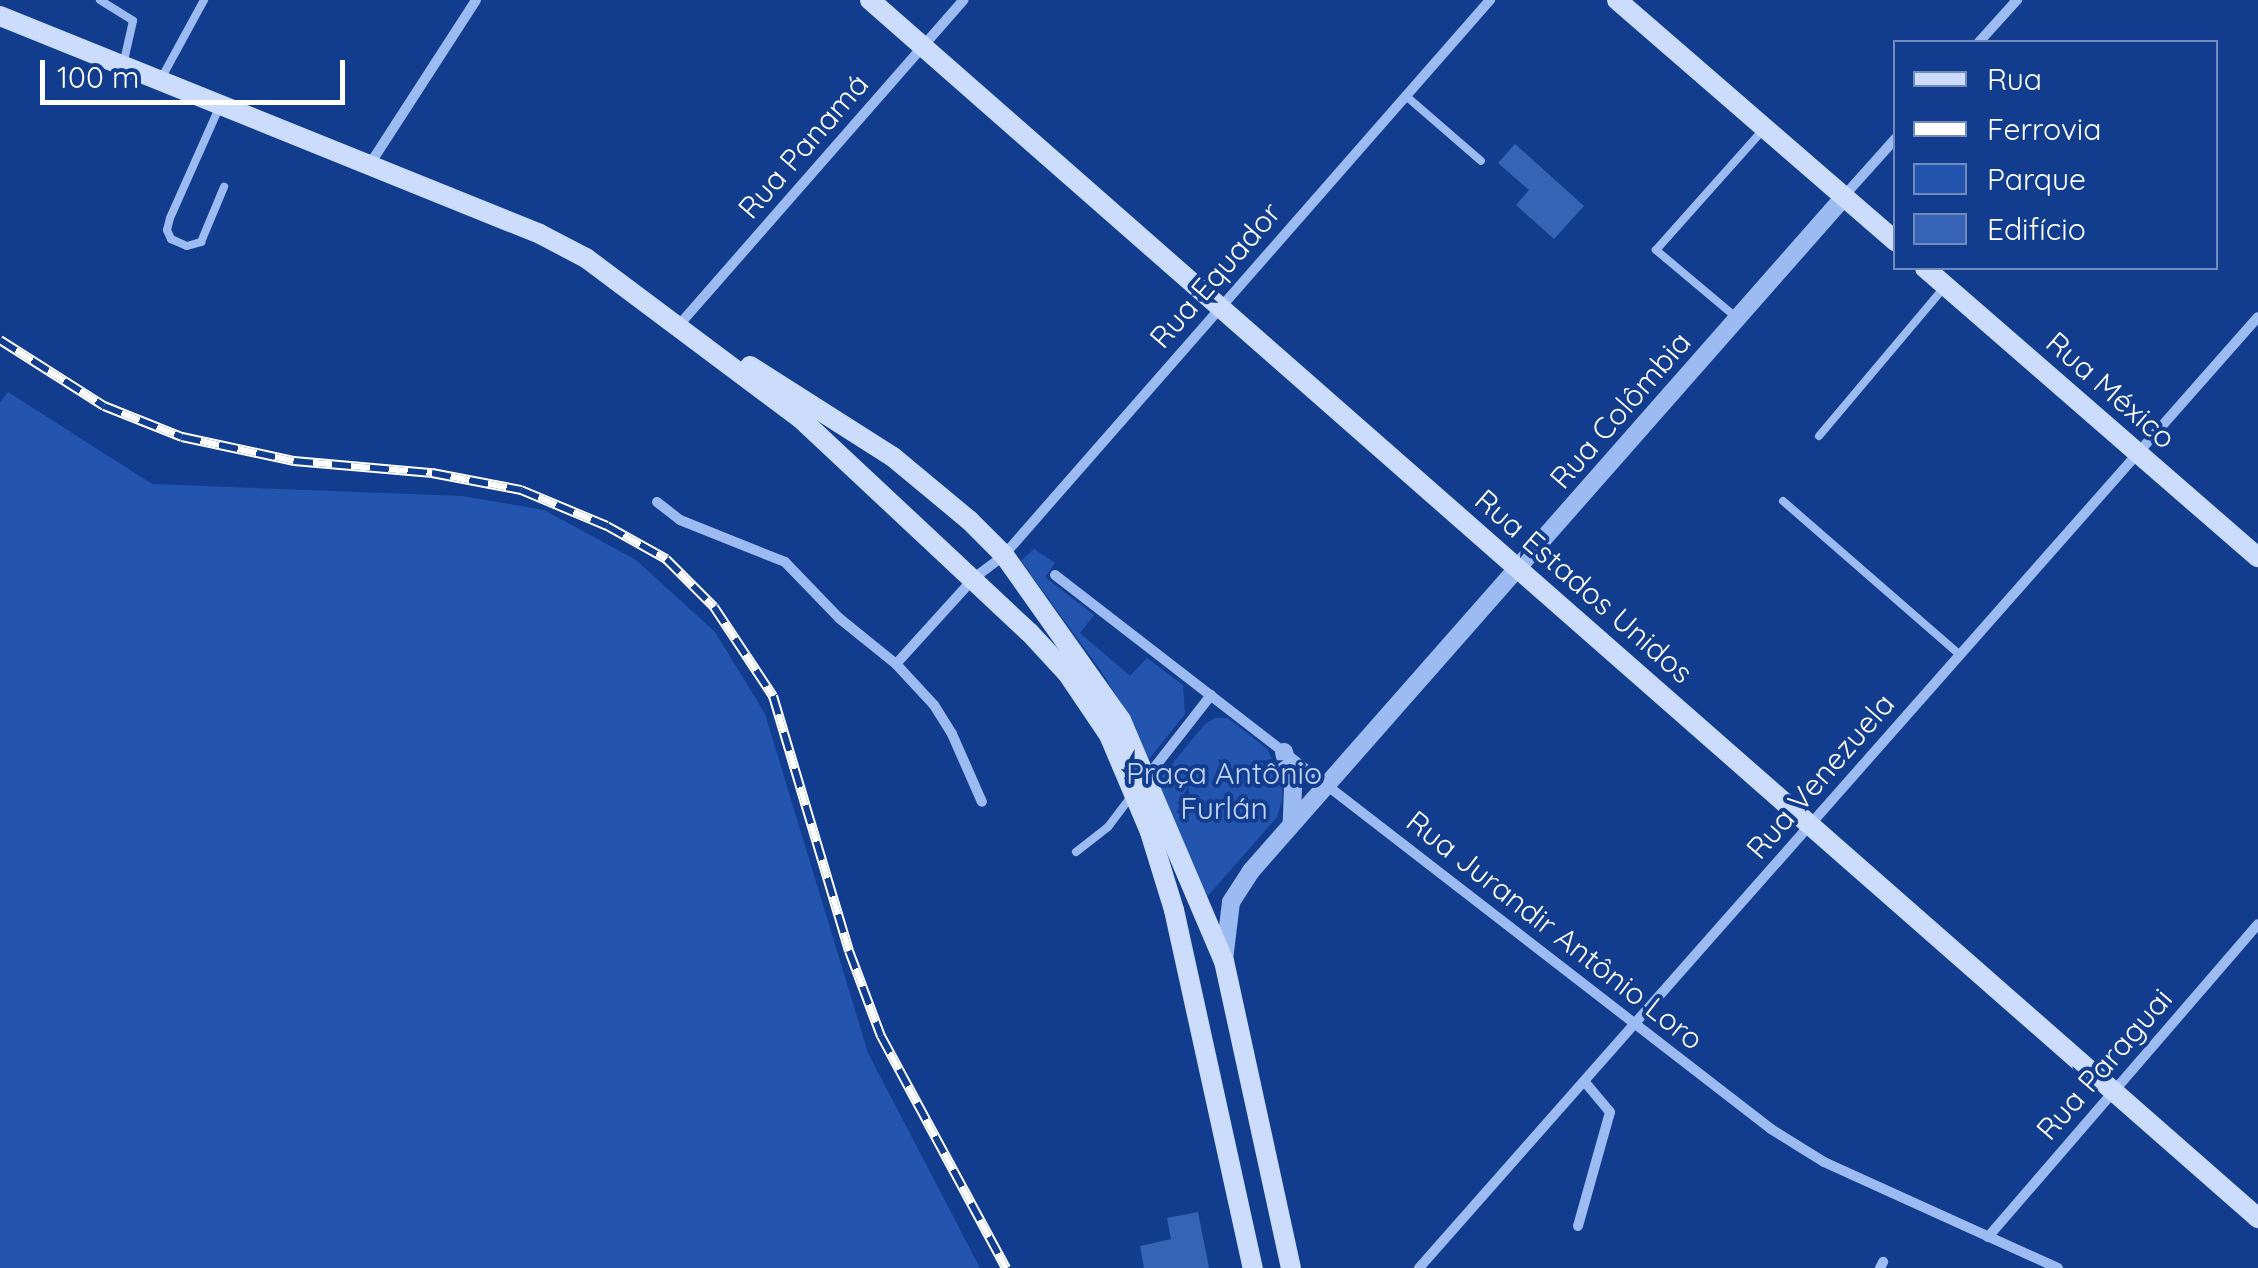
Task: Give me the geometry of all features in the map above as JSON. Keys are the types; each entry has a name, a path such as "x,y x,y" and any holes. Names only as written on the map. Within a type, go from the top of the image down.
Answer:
{"main road":[{"name":"Rua Estados Unidos","path":"870,0 2258,1218"},
{"path":"1618,0 1893,239"},
{"path":"0,16 560,244 679,325 811,427 974,578 1081,691 1142,784 1174,910 1253,1268"},
{"name":"Rua México","path":"1927,270 2258,558"},
{"path":"679,325 814,403 893,457 1004,555 1107,698 1142,784 1224,960 1291,1268"}],"street":[{"path":"370,164 476,0"},
{"name":"Rua Panamá","path":"679,325 964,0"},
{"name":"Rua Equador","path":"896,664 974,578 1004,555 1490,0"},
{"path":"1981,40 2017,0"},
{"name":"Rua Colômbia","path":"1224,960 1230,902 1292,825 1893,141"},
{"name":"Rua Venezuela","path":"1419,1268 2258,318"},
{"path":"657,502 680,520 784,562 838,618 896,664 934,705 952,734 982,802"},
{"name":"Rua Jurandir Antônio Loro","path":"1056,574 1796,1146 2058,1268"},
{"path":"1142,784 1211,695"},
{"path":"1284,752 1293,787 1292,825"},
{"name":"Rua Paraguai","path":"1988,1237 2258,924"},
{"path":"1578,1226 1610,1112 1584,1081"}],"lane":[{"path":"100,0 132,21 123,67"},
{"path":"160,82 204,0"},
{"path":"1406,96 1481,161"},
{"path":"220,105 170,218 167,230 171,239 187,246 201,242 224,187"},
{"path":"1737,318 1656,250 1765,128"},
{"path":"1820,436 1946,286"},
{"path":"1783,501 1960,654"},
{"path":"1076,852 1108,827 1142,784"}],"green space":[{"path":"8,392 152,484 462,496 544,510 636,560 715,632 765,714 868,1053 980,1268 0,1268 0,402"},
{"path":"1034,549 1055,563 1045,577 1094,615 1080,633 1130,676 1147,658 1183,685 1185,714 1149,759 1133,722 1101,671 1021,561"},
{"name":"Praça Antônio Furlán","path":"1215,718 1228,718 1267,749 1282,779 1282,800 1277,817 1206,898 1158,781 1205,724"}],"building":[{"path":"1515,144 1584,206 1554,239 1516,205 1529,190 1498,163"},
{"path":"1198,1212 1209,1268 1144,1268 1140,1246 1171,1239 1167,1218"}],"railway":[{"path":"0,340 104,406 182,437 294,461 432,473 521,490 607,526 666,559 714,607 773,696 849,951 881,1036 1006,1268"}]}
